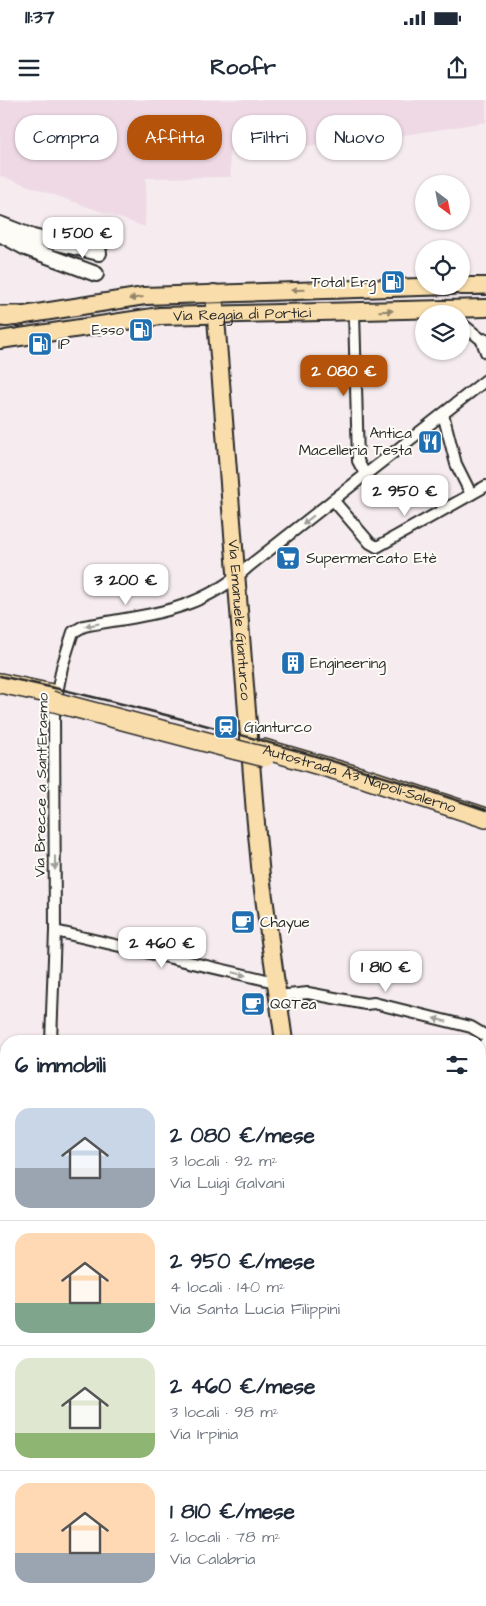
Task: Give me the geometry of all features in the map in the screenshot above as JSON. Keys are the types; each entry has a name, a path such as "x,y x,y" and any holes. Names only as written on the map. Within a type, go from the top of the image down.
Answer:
{"highway":[{"name":"Autostrada A3 Napoli-Salerno","path":"0,683 393,787 486,818"},
{"name":"Autostrada A3 Napoli-Salerno","path":"0,691 57,699"},
{"name":"Autostrada A3 Napoli-Salerno","path":"264,753 486,826"}],"main road":[{"path":"0,224 26,248 60,262 98,259"},
{"path":"9,234 65,252 98,259"},
{"path":"9,234 98,259"},
{"path":"470,286 486,286"},
{"name":"Via Reggia di Portici","path":"6,317 144,296 415,287"},
{"name":"Via Emanuele Gianturco","path":"214,293 259,858 283,1035"},
{"name":"Via Reggia di Portici","path":"470,310 486,308"},
{"name":"Via Reggia di Portici","path":"0,340 138,319 354,311 415,311"}],"street":[{"path":"354,311 358,461 365,474"},
{"path":"470,330 484,340 486,352"},
{"name":"Via Brecce a Sant'Erasmo","path":"51,1035 55,931 54,709 70,637 73,632 84,626 175,610 231,583 485,380"},
{"path":"443,414 456,464 471,494"},
{"path":"333,500 370,543 377,547 486,486"},
{"path":"55,931 276,989 365,1004 374,1003 470,1027 484,1035"}],"shaded area":[{"path":"0,100 486,100 486,122 402,135 402,115 316,115 316,145 306,146 306,115 232,115 232,151 229,151 231,177 146,178 145,227 0,176"}],"tram line":[{"path":"0,328 148,305 486,294"}],"railway":[{"path":"0,676 123,704 245,736 366,771 486,810"}],"place":[{"name":"Total Erg","path":"393,282"},
{"name":"Esso","path":"141,330"},
{"name":"IP","path":"40,344"},
{"name":"Antica Macelleria Testa","path":"430,442"},
{"name":"Supermercato Etè","path":"288,558"},
{"name":"Engineering","path":"293,663"},
{"name":"Gianturco","path":"226,727"},
{"name":"Chayue","path":"243,922"},
{"name":"QQTea","path":"253,1004"}]}
